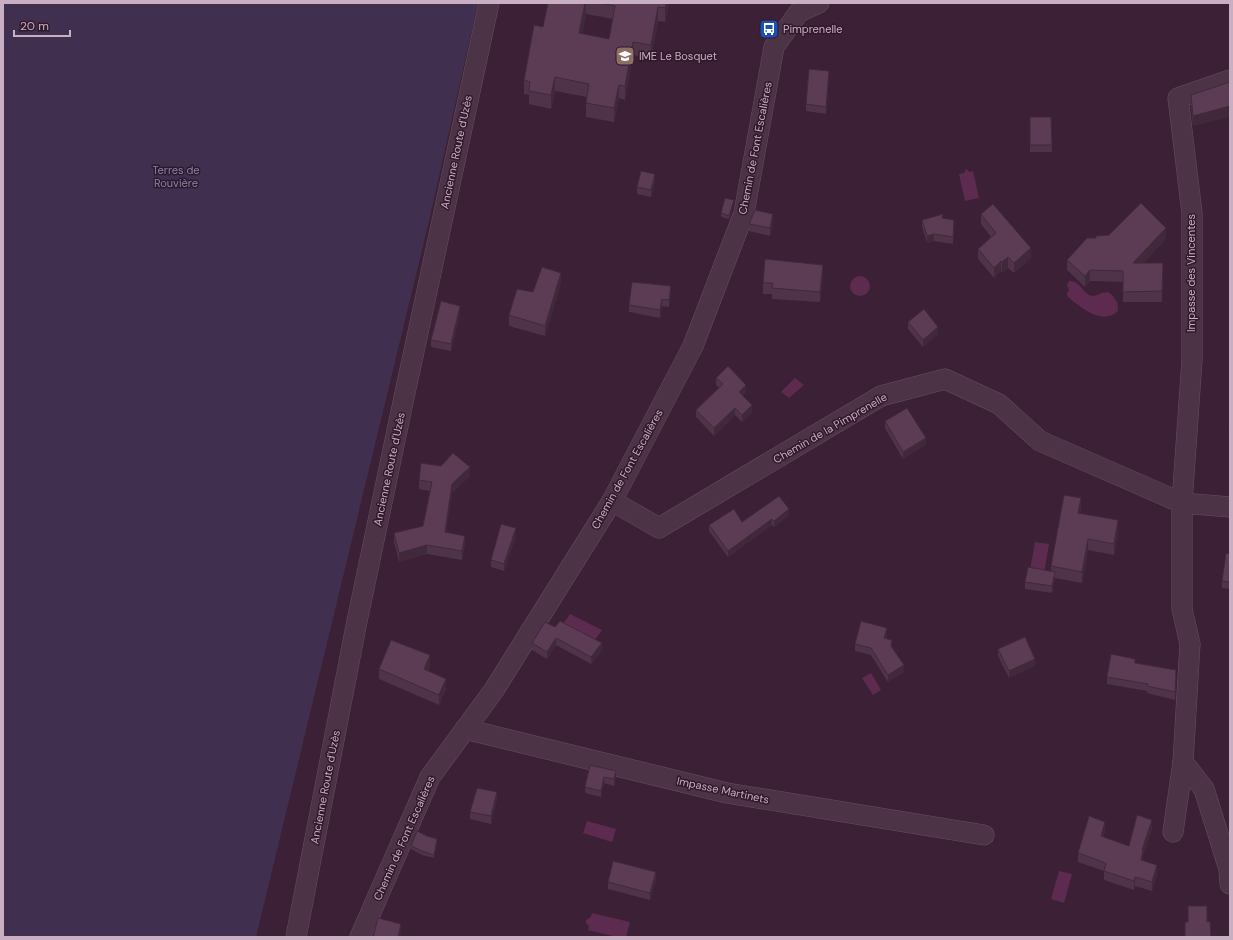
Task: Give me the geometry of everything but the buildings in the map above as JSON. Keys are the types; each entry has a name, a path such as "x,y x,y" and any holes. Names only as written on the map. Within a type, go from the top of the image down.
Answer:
{"street":[{"name":"Ancienne Route d'Uzès","path":"296,937 388,472 489,3"},
{"name":"Chemin de Font Escalières","path":"360,937 430,777 494,690 612,501 693,346 744,213 774,47 799,12 819,3"},
{"name":"Impasse des Vincentes","path":"1182,503 1192,360 1192,213 1178,98 1230,80"},
{"name":"Chemin de la Pimprenelle","path":"612,501 659,528 881,396 945,379 999,404 1040,441 1182,503 1230,506"},
{"path":"1173,832 1183,762 1190,644 1182,610 1182,503"},
{"name":"Impasse Martinets","path":"465,729 727,793 984,835"},
{"path":"1183,762 1204,790 1229,869 1230,884"}],"green space":[{"name":"Terres de Rouvière","path":"3,3 478,3 429,221 256,937 3,937"}],"shaded area":[{"path":"966,169 970,172 973,171 979,198 965,201 959,174 964,173"},
{"path":"856,276 864,276 870,282 870,290 864,296 856,296 850,290 850,282"},
{"path":"1069,281 1078,284 1089,295 1093,296 1105,292 1109,293 1117,302 1118,311 1105,317 1098,316 1085,310 1067,296 1069,290 1067,285"},
{"path":"795,378 804,385 789,398 781,392"},
{"path":"1035,542 1049,544 1044,573 1030,570"},
{"path":"570,614 602,630 592,644 560,628"},
{"path":"871,673 881,690 873,695 862,678"},
{"path":"587,821 616,829 612,842 583,833"},
{"path":"1059,871 1072,874 1064,903 1051,899"},
{"path":"592,913 630,922 626,937 617,937 588,930 589,926 586,923 586,920 591,917"}],"place":[{"name":"Pimprenelle","path":"769,29"},
{"name":"IME Le Bosquet","path":"625,56"}]}
